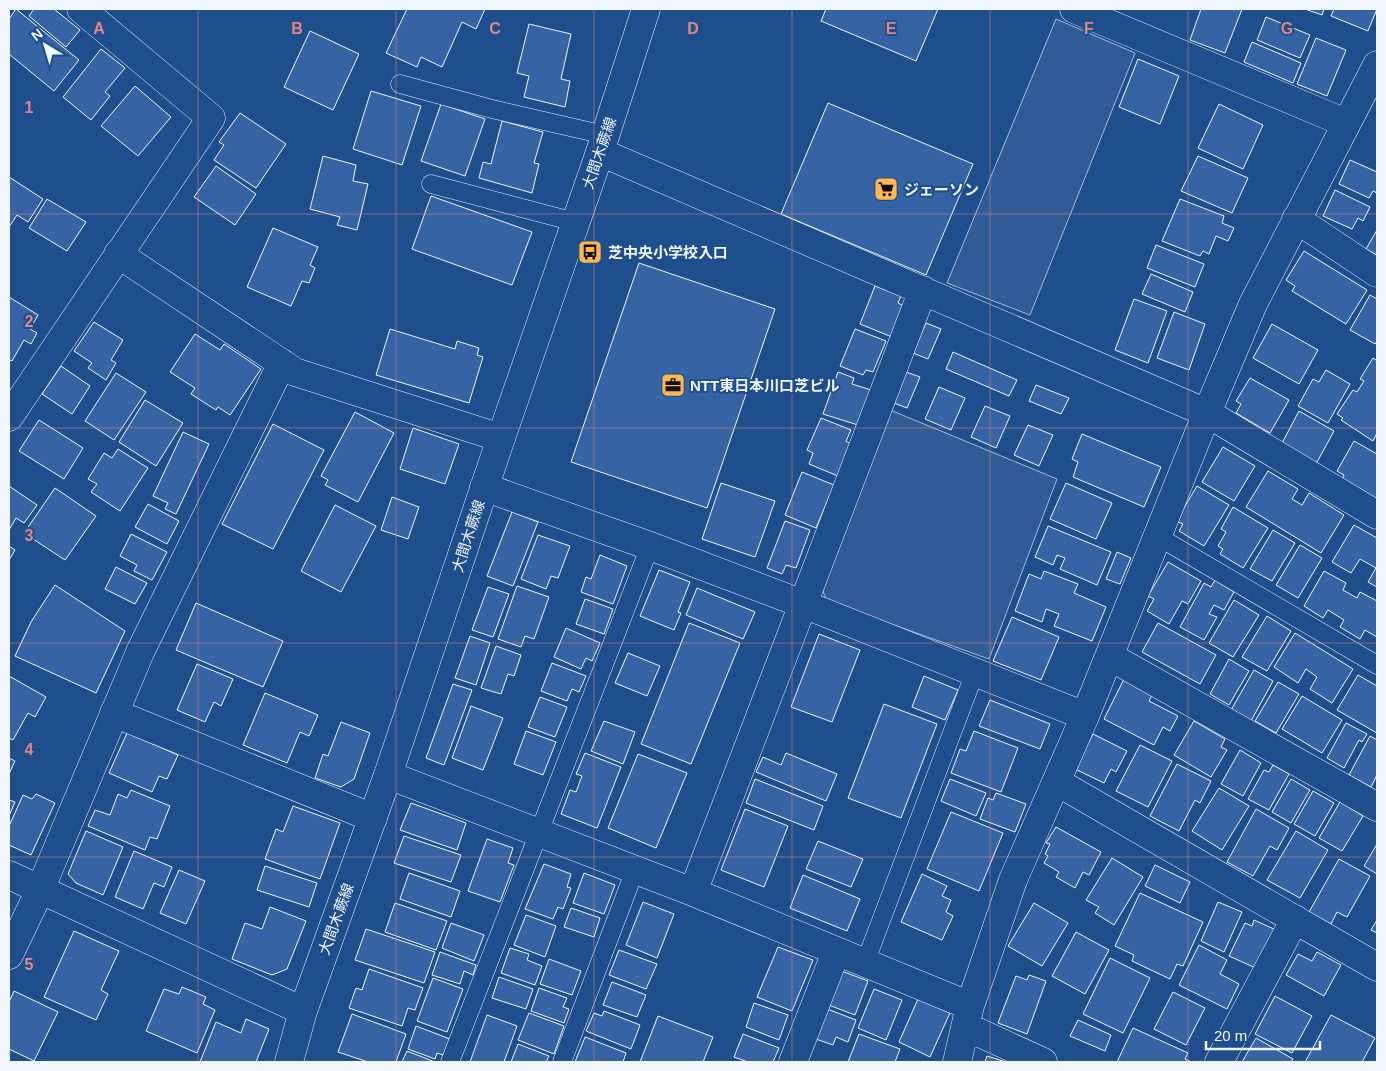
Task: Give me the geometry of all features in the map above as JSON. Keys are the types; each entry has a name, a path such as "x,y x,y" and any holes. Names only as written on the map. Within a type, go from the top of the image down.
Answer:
{"street":[{"path":"9,417 211,118 81,9"},
{"name":"大間木蕨線","path":"289,1062 303,1011 388,775 484,487 603,144 646,9"},
{"path":"1074,9 1346,123"},
{"path":"957,1062 969,1017 1012,880 1085,716 1207,413 1253,304 1377,65"},
{"path":"603,144 922,290 1207,413 1377,515"},
{"path":"1296,219 1377,273"},
{"path":"118,254 295,372 501,438"},
{"path":"693,892 922,290"},
{"path":"9,955 40,890 141,650 282,363"},
{"path":"484,487 650,546 803,604 1085,716"},
{"path":"1109,656 1377,806"},
{"path":"114,713 373,818"},
{"path":"388,775 693,892 865,963 969,1017 1043,1062"},
{"path":"1057,782 1377,967"},
{"path":"9,875 303,1011"},
{"path":"1219,1062 1294,919"},
{"path":"793,1062 836,952"}],"lane":[{"path":"400,84 492,109 603,144"},
{"path":"431,184 575,222"},
{"path":"1157,536 1377,665"},
{"path":"450,1062 650,546"},
{"path":"865,963 975,672"},
{"path":"562,1062 635,870"}],"shaded area":[{"path":"1056,19 1135,53 1030,315 947,283"},
{"path":"890,410 1057,479 989,659 827,601 822,589"}],"building":[{"path":"16,9 79,60 54,91 9,54 9,19"},
{"path":"34,9 54,9 80,30 66,47 29,16"},
{"path":"407,9 485,9 476,29 462,22 442,67 421,57 417,67 386,53"},
{"path":"826,9 938,9 916,61 821,21"},
{"path":"1201,9 1242,9 1225,53 1190,40"},
{"path":"1305,9 1324,9 1322,15"},
{"path":"1334,9 1377,9 1368,31 1331,16"},
{"path":"1266,17 1310,35 1300,58 1257,40"},
{"path":"529,24 571,34 561,79 570,81 565,107 524,97 529,76 517,73"},
{"path":"310,31 359,54 333,110 284,87"},
{"path":"1316,38 1346,50 1327,96 1297,84"},
{"path":"1252,42 1301,63 1293,83 1244,62"},
{"path":"101,49 125,68 105,92 110,96 91,120 63,97"},
{"path":"1138,59 1179,76 1160,124 1119,107"},
{"path":"135,86 171,117 138,156 101,126"},
{"path":"371,91 421,106 402,165 353,149"},
{"path":"828,103 973,164 926,275 781,214"},
{"path":"441,104 485,119 465,176 421,161"},
{"path":"1219,104 1263,125 1243,169 1198,148"},
{"path":"240,113 286,144 256,188 214,160 224,145 219,142"},
{"path":"502,121 543,132 534,163 539,164 532,193 479,178 483,162 491,164"},
{"path":"323,156 356,165 353,181 368,184 357,230 337,225 340,217 310,209"},
{"path":"1198,156 1248,178 1232,213 1181,191"},
{"path":"1350,160 1377,172 1377,193 1373,191 1369,198 1339,184"},
{"path":"216,166 256,194 235,225 194,197"},
{"path":"9,177 43,199 28,222 17,215 9,227"},
{"path":"1335,190 1370,207 1363,221 1358,218 1352,229 1323,216"},
{"path":"431,196 532,232 512,285 412,249"},
{"path":"47,199 86,222 67,251 29,228"},
{"path":"1180,199 1224,216 1222,223 1234,228 1228,241 1216,236 1209,254 1203,251 1200,256 1162,241"},
{"path":"273,228 318,247 310,265 315,268 309,283 302,281 291,306 247,287"},
{"path":"1377,230 1377,255 1366,249"},
{"path":"1156,245 1204,264 1195,287 1147,268"},
{"path":"1304,251 1367,290 1346,324 1292,291 1295,286 1286,280"},
{"name":"NTT東日本川口芝ビル","path":"639,263 775,309 707,508 571,462"},
{"path":"1151,274 1193,292 1185,312 1142,294"},
{"path":"875,286 901,296 898,303 904,306 892,337 860,324"},
{"path":"1370,295 1377,299 1377,341 1375,344 1350,330"},
{"path":"9,297 38,315 30,329 37,333 31,344 24,340 12,361 9,360"},
{"path":"1134,299 1167,311 1148,363 1115,350"},
{"path":"1174,312 1205,324 1189,370 1157,358"},
{"path":"94,322 123,340 111,360 116,363 106,380 88,368 92,363 74,351"},
{"path":"926,323 941,329 928,359 913,353"},
{"path":"1272,324 1318,350 1299,384 1253,358"},
{"path":"390,329 455,349 457,341 479,348 477,355 483,357 469,403 376,375"},
{"path":"855,329 886,341 873,372 866,370 863,375 840,366"},
{"path":"195,334 220,350 224,344 261,369 230,415 218,407 216,410 191,394 195,388 170,372"},
{"path":"953,352 1017,380 1009,396 946,369"},
{"path":"1373,358 1376,360 1377,358 1377,433 1373,441 1341,420 1343,418 1337,414 1353,390 1357,392 1364,381 1360,379"},
{"path":"61,366 90,386 72,414 42,394"},
{"path":"1326,370 1350,384 1328,423 1298,406 1313,379 1319,382"},
{"path":"838,372 854,378 852,384 871,390 858,425 823,414"},
{"path":"906,372 920,377 907,408 894,403"},
{"path":"116,373 146,392 114,440 85,421"},
{"path":"1250,378 1289,400 1270,433 1236,413 1241,404 1236,401"},
{"path":"1036,385 1069,398 1061,414 1029,401"},
{"path":"939,387 965,398 951,430 925,419"},
{"path":"145,400 183,423 156,466 119,442"},
{"path":"985,406 1010,416 996,448 971,437"},
{"path":"1299,411 1334,431 1316,464 1281,445"},
{"path":"355,412 394,433 358,502 325,485 328,480 321,476"},
{"path":"821,418 851,430 846,441 851,444 838,476 809,464 813,453 807,450"},
{"path":"39,420 83,448 64,479 19,451"},
{"path":"273,424 324,450 273,549 222,524"},
{"path":"1028,425 1053,435 1039,466 1014,455"},
{"path":"413,428 459,444 445,484 400,469"},
{"path":"183,432 209,444 176,514 165,509 168,503 153,496"},
{"path":"1082,434 1161,467 1144,507 1073,477 1078,462 1072,459"},
{"path":"1354,441 1377,454 1377,496 1374,501 1341,482 1344,475 1337,471"},
{"path":"1223,447 1255,466 1234,501 1202,482"},
{"path":"118,449 148,468 120,511 91,492 97,484 88,479 104,453 112,458"},
{"path":"1268,471 1298,489 1292,499 1302,505 1309,493 1344,515 1321,553 1246,507"},
{"path":"802,472 834,485 816,528 785,515"},
{"path":"721,483 775,501 755,557 702,539"},
{"path":"1066,483 1112,503 1096,539 1050,519"},
{"path":"9,486 37,505 24,523 16,518 9,530"},
{"path":"1197,486 1229,505 1204,546 1179,531 1183,524 1176,521"},
{"path":"55,488 96,516 65,560 24,533"},
{"path":"392,497 419,507 408,539 381,530"},
{"path":"148,504 179,521 167,544 135,527"},
{"path":"335,505 376,526 341,592 301,571"},
{"path":"1233,507 1268,528 1243,568 1220,554 1223,549 1218,546 1226,532 1221,529"},
{"path":"512,512 538,522 513,586 487,576"},
{"path":"785,521 810,530 796,568 786,565 782,574 767,568"},
{"path":"1354,525 1377,538 1377,587 1368,582 1376,568 1360,559 1351,573 1332,562"},
{"path":"1048,526 1111,552 1097,585 1060,569 1065,558 1057,555 1053,565 1035,557"},
{"path":"1273,530 1295,543 1272,581 1250,569"},
{"path":"131,534 167,552 152,580 134,571 137,565 120,556"},
{"path":"538,535 570,546 558,578 551,576 546,589 521,579"},
{"path":"1300,545 1322,558 1298,598 1276,585"},
{"path":"9,546 15,550 9,560"},
{"path":"1117,552 1131,558 1120,584 1106,579"},
{"path":"600,555 627,566 613,604 581,592 586,577 591,579"},
{"path":"1168,562 1201,581 1188,604 1182,601 1169,624 1147,611 1154,599 1148,596"},
{"path":"116,567 147,583 135,604 105,589"},
{"path":"659,570 690,582 678,612 681,613 674,630 640,616"},
{"path":"1044,571 1078,584 1074,593 1106,607 1092,641 1054,626 1059,614 1046,609 1042,622 1015,611 1029,574 1041,579"},
{"path":"1324,571 1346,583 1343,590 1357,598 1360,592 1377,601 1377,637 1365,630 1360,639 1340,627 1344,620 1328,610 1323,618 1304,606"},
{"path":"1215,580 1234,592 1224,610 1214,605 1209,614 1217,617 1204,640 1180,627 1204,583 1211,587"},
{"path":"55,585 125,631 96,693 15,656 31,622"},
{"path":"517,586 549,597 534,639 525,636 521,647 498,639"},
{"path":"488,587 509,594 493,637 472,630"},
{"path":"697,588 755,612 743,639 686,615"},
{"path":"585,599 613,609 604,634 576,624"},
{"path":"1234,600 1259,615 1233,657 1209,643"},
{"path":"196,603 283,641 263,687 176,650"},
{"path":"1267,616 1291,631 1267,671 1242,657"},
{"path":"1012,617 1059,637 1041,680 993,661"},
{"path":"689,623 740,643 691,764 641,744"},
{"path":"1158,623 1216,655 1200,684 1142,652"},
{"path":"566,628 600,643 592,661 586,658 581,669 554,657"},
{"path":"1295,633 1353,669 1332,703 1310,689 1317,677 1306,669 1298,683 1274,667"},
{"path":"819,634 860,650 832,722 791,707"},
{"path":"470,636 490,643 476,685 455,678"},
{"path":"496,646 521,655 514,676 508,674 501,694 481,688"},
{"path":"628,653 660,666 647,696 615,683"},
{"path":"1229,659 1249,671 1229,705 1210,694"},
{"path":"552,663 586,676 579,692 572,689 567,701 541,691"},
{"path":"197,664 233,679 221,706 214,702 205,722 177,710"},
{"path":"1254,670 1273,681 1251,721 1231,710"},
{"path":"1358,675 1377,686 1377,733 1337,710"},
{"path":"9,676 46,697 35,717 28,713 13,740 9,738"},
{"path":"924,676 958,690 945,720 912,707"},
{"path":"1124,679 1153,693 1149,701 1178,716 1170,731 1163,727 1154,745 1104,719"},
{"path":"1278,682 1299,694 1276,733 1255,721"},
{"path":"453,684 472,690 444,765 426,758"},
{"path":"265,693 318,715 309,736 300,732 287,763 243,745"},
{"path":"1302,696 1342,720 1322,753 1282,729"},
{"path":"540,697 567,707 555,737 528,727"},
{"path":"990,700 1050,724 1040,749 979,726"},
{"path":"884,704 937,724 901,818 848,798"},
{"path":"471,706 503,718 483,770 452,758"},
{"path":"604,721 635,732 623,764 591,751"},
{"path":"1194,721 1225,739 1221,747 1227,750 1211,777 1174,755"},
{"path":"341,722 370,733 354,779 341,787 315,778 323,754 328,756"},
{"path":"1346,723 1367,734 1362,742 1359,740 1344,768 1327,758"},
{"path":"526,731 556,742 543,775 514,764"},
{"path":"974,731 1018,748 1001,792 951,773 960,749 966,751"},
{"path":"127,733 178,755 167,779 159,776 152,792 109,773"},
{"path":"1093,734 1127,751 1116,772 1111,769 1104,783 1075,769"},
{"path":"1370,736 1377,740 1377,775 1371,787 1349,775"},
{"path":"1140,745 1172,761 1148,807 1116,791"},
{"path":"1240,750 1261,763 1243,796 1221,784"},
{"path":"585,753 621,767 597,828 561,814 570,790 576,792 582,776 576,774"},
{"path":"786,753 837,774 826,801 756,772 763,757 781,765"},
{"path":"638,754 687,773 656,848 608,828"},
{"path":"9,758 15,761 9,774"},
{"path":"1177,764 1211,781 1200,803 1195,800 1179,831 1150,816"},
{"path":"1273,765 1289,774 1269,810 1248,799 1264,770 1269,772"},
{"path":"755,779 823,806 814,830 746,803"},
{"path":"950,779 986,793 976,816 941,801"},
{"path":"1291,779 1310,790 1291,823 1272,812"},
{"path":"1219,788 1249,806 1222,850 1192,831"},
{"path":"131,790 170,806 157,839 150,837 145,850 88,826 95,810 110,815 118,794 127,798"},
{"path":"1313,791 1334,803 1315,836 1294,824"},
{"path":"996,793 1026,804 1015,832 980,819 988,798 993,800"},
{"path":"36,794 55,803 31,855 9,845 9,826 23,795 32,799"},
{"path":"9,800 15,802 9,816"},
{"path":"1340,802 1363,816 1342,851 1319,838"},
{"path":"411,803 466,823 457,850 400,830"},
{"path":"293,806 340,823 320,879 265,859 276,829 283,832"},
{"path":"745,809 788,826 764,887 721,870"},
{"path":"1256,809 1289,828 1277,850 1270,846 1253,876 1227,862"},
{"path":"951,812 1003,833 979,891 927,869"},
{"path":"1056,827 1101,852 1089,875 1083,872 1075,888 1056,877 1059,872 1044,863 1048,856 1045,854 1050,844 1046,843"},
{"path":"86,831 123,847 103,895 76,883 68,874"},
{"path":"1296,831 1328,850 1300,898 1267,880"},
{"path":"404,836 461,855 451,882 394,863"},
{"path":"487,839 513,848 508,863 514,865 500,902 468,891"},
{"path":"818,841 863,859 851,887 806,869"},
{"path":"1377,844 1377,874 1364,866"},
{"path":"134,851 172,867 164,887 154,883 143,909 115,897"},
{"path":"1112,858 1143,877 1114,925 1095,913 1099,907 1086,900"},
{"path":"1339,859 1370,876 1347,917 1337,912 1331,924 1309,912"},
{"path":"544,864 571,874 567,887 571,888 563,909 558,907 553,919 525,909"},
{"path":"1155,865 1190,882 1180,903 1145,886"},
{"path":"265,866 317,883 309,907 257,890"},
{"path":"179,870 205,881 186,924 160,913"},
{"path":"409,873 460,891 451,917 400,899"},
{"path":"584,873 615,885 604,914 573,903"},
{"path":"922,874 947,886 942,896 951,900 946,912 953,916 942,940 901,922"},
{"path":"803,875 860,899 847,931 790,908"},
{"path":"1140,893 1203,922 1183,966 1177,964 1170,979 1132,961 1134,955 1115,946"},
{"path":"643,902 674,914 657,958 626,945"},
{"path":"1218,902 1242,912 1224,952 1201,941"},
{"path":"395,903 447,921 436,950 385,932"},
{"path":"1034,903 1068,923 1042,966 1008,946"},
{"path":"270,907 306,921 287,969 272,975 232,959 245,923 262,929"},
{"path":"571,908 600,918 594,937 564,927"},
{"path":"526,915 556,926 545,957 514,945"},
{"path":"1254,920 1276,930 1258,969 1229,956 1245,923 1252,926"},
{"path":"1377,920 1377,933 1371,930"},
{"path":"451,923 484,935 474,961 442,948"},
{"path":"366,929 435,952 424,983 355,960"},
{"path":"74,931 119,951 101,990 108,994 96,1020 44,997"},
{"path":"1076,932 1109,950 1085,994 1052,976"},
{"path":"1199,945 1227,960 1220,974 1239,984 1227,1009 1179,985"},
{"path":"778,947 813,960 792,1011 757,997"},
{"path":"510,948 529,954 527,960 542,966 535,985 501,973"},
{"path":"619,950 657,964 646,989 609,975"},
{"path":"440,952 476,965 473,975 464,971 460,984 432,975"},
{"path":"1317,952 1341,965 1324,996 1286,975 1298,954 1312,961"},
{"path":"1110,958 1150,978 1123,1033 1083,1014"},
{"path":"549,959 581,971 572,995 540,984"},
{"path":"369,969 423,988 415,1010 408,1008 402,1026 349,1008 356,988 362,990"},
{"path":"839,970 868,981 855,1015 826,1004"},
{"path":"1029,975 1046,981 1027,1034 998,1023 1016,976 1027,980"},
{"path":"499,977 533,989 526,1009 492,998"},
{"path":"433,978 463,989 447,1032 417,1021"},
{"path":"612,982 646,995 637,1017 603,1005"},
{"path":"182,987 206,997 203,1004 215,1010 197,1053 146,1031 164,989 179,994"},
{"path":"539,988 567,998 563,1007 569,1009 564,1023 531,1011"},
{"path":"874,989 902,1000 886,1040 858,1028"},
{"path":"14,991 58,1012 34,1061 9,1049 9,1002"},
{"path":"1173,992 1205,1008 1186,1045 1154,1029"},
{"path":"1275,996 1312,1016 1292,1053 1255,1034"},
{"path":"918,999 950,1013 930,1057 899,1042"},
{"path":"754,1003 788,1015 779,1040 746,1027"},
{"path":"822,1007 856,1020 848,1042 836,1037 833,1045 810,1037"},
{"path":"604,1011 640,1025 631,1049 586,1031 594,1013 602,1016"},
{"path":"529,1013 564,1026 554,1054 518,1040"},
{"path":"352,1014 406,1034 396,1062 368,1062 338,1052"},
{"path":"487,1015 517,1026 504,1062 470,1062"},
{"path":"1331,1015 1375,1038 1362,1062 1305,1062"},
{"path":"658,1016 713,1037 703,1062 640,1062"},
{"path":"246,1019 269,1029 256,1062 200,1062 216,1022 241,1033"},
{"path":"1078,1020 1111,1035 1105,1051 1070,1036"},
{"path":"416,1026 450,1039 443,1055 437,1053 435,1059 408,1049"},
{"path":"1133,1028 1188,1053 1185,1059 1191,1062 1117,1062"},
{"path":"743,1034 779,1048 773,1062 748,1062 734,1057"},
{"path":"859,1034 900,1049 895,1062 848,1062"},
{"path":"585,1037 626,1053 623,1062 575,1062"},
{"path":"1256,1038 1293,1059 1291,1062 1242,1062"},
{"path":"518,1044 549,1056 546,1062 511,1062"},
{"path":"407,1051 435,1062 402,1062"},
{"path":"987,1056 1006,1062 985,1062"}],"place":[{"name":"ジェーソン","path":"886,189"},
{"name":"芝中央小学校入口","path":"590,252"},
{"name":"NTT東日本川口芝ビル","path":"673,385"}]}
